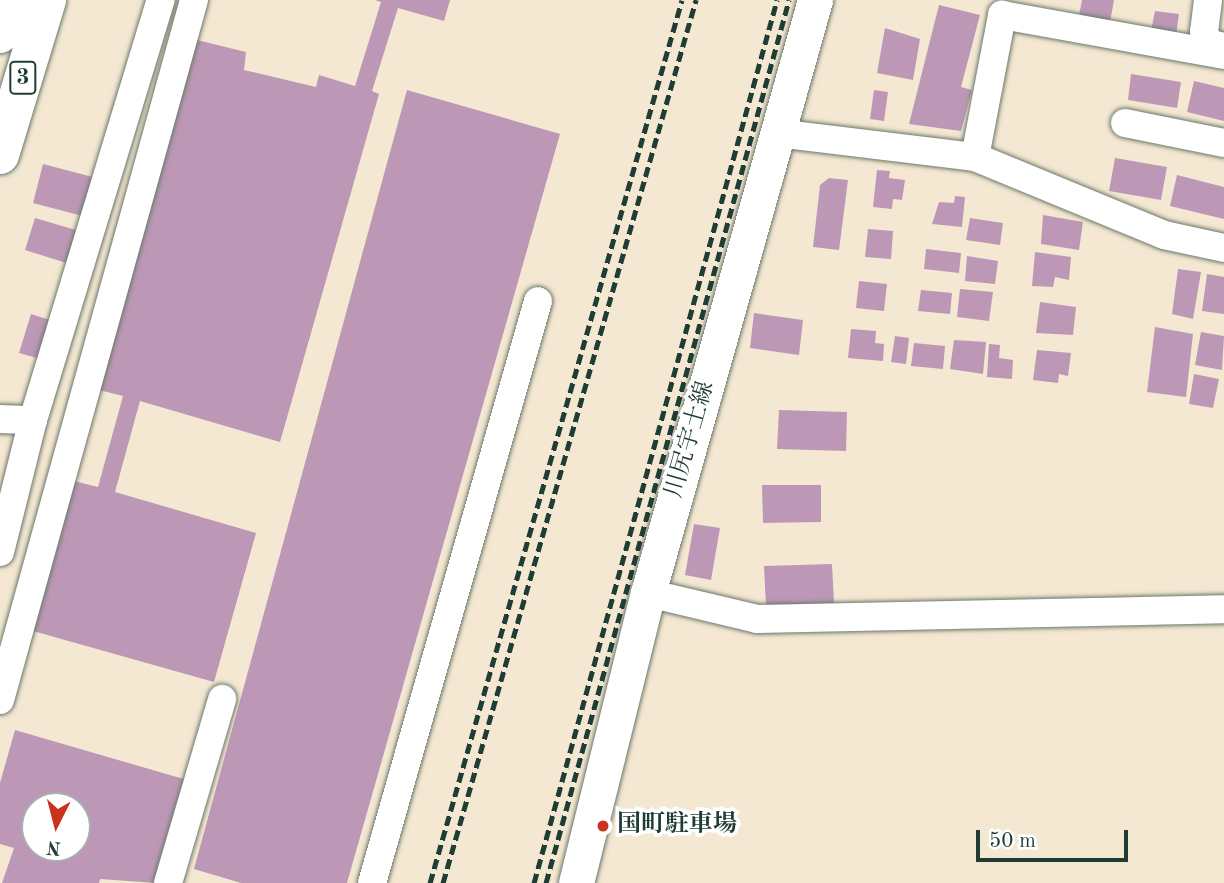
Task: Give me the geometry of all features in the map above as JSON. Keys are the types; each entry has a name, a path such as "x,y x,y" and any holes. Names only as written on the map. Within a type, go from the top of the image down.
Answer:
{"highway":[{"name":"3","path":"0,34 10,0"},
{"name":"3","path":"0,155 47,0"}],"main road":[{"name":"川尻宇土線","path":"576,883 648,593 815,0"}],"street":[{"path":"0,552 33,420 160,0"},
{"path":"0,700 194,0"},
{"path":"1208,0 1203,31 1207,43 1224,47"},
{"path":"975,157 1002,15 1059,11 1224,55"},
{"path":"1125,122 1224,143"},
{"path":"777,133 975,157 1164,235 1224,248"},
{"path":"372,883 538,302"},
{"path":"0,419 33,420"},
{"path":"648,593 757,619 1224,609"},
{"path":"168,883 222,699"}],"building":[{"path":"375,0 450,0 444,21 398,8 372,91 379,94 280,442 140,401 115,492 256,533 214,682 33,631 74,481 98,487 123,396 99,390 197,40 246,52 244,70 316,87 319,75 355,86 381,2"},
{"path":"1082,0 1114,0 1110,22 1079,16"},
{"path":"939,5 980,15 961,87 972,90 961,131 909,124"},
{"path":"1155,11 1179,14 1176,35 1151,31"},
{"path":"885,28 920,39 913,80 877,73"},
{"path":"1131,74 1181,82 1177,108 1128,100"},
{"path":"1194,81 1224,88 1224,121 1187,112"},
{"path":"407,90 560,134 347,883 241,883 194,869"},
{"path":"874,90 888,92 884,121 870,119"},
{"path":"1115,158 1167,167 1161,200 1109,191"},
{"path":"43,164 100,179 90,218 33,203"},
{"path":"877,170 890,171 889,178 905,180 902,200 893,199 892,209 873,207"},
{"path":"1177,175 1224,187 1224,219 1170,206"},
{"path":"829,178 848,180 839,250 813,247 820,185"},
{"path":"955,196 965,197 962,227 932,224 939,202 954,203"},
{"path":"1043,215 1083,222 1079,250 1041,244"},
{"path":"35,218 86,233 76,266 25,250"},
{"path":"970,218 1003,223 1000,245 966,240"},
{"path":"868,229 893,231 891,259 865,257"},
{"path":"926,249 961,253 959,273 924,269"},
{"path":"1035,252 1071,257 1069,280 1055,277 1053,287 1032,286"},
{"path":"967,256 998,261 995,284 965,281"},
{"path":"1178,269 1201,272 1193,319 1172,314"},
{"path":"1207,274 1224,277 1224,314 1202,311"},
{"path":"859,281 887,284 884,311 856,308"},
{"path":"960,289 993,292 989,321 957,317"},
{"path":"921,290 952,293 950,314 918,311"},
{"path":"1040,302 1076,307 1073,335 1036,333"},
{"path":"754,313 803,320 799,355 750,348"},
{"path":"31,314 56,322 44,360 19,353"},
{"path":"1155,327 1193,334 1186,397 1147,392"},
{"path":"851,329 876,331 875,343 884,344 883,361 848,358"},
{"path":"1201,332 1224,336 1222,370 1195,365"},
{"path":"895,336 909,338 906,364 891,362"},
{"path":"954,340 986,342 983,374 950,369"},
{"path":"914,343 945,346 943,369 911,366"},
{"path":"989,344 1000,345 999,358 1013,360 1012,379 987,377"},
{"path":"1037,350 1071,353 1068,376 1059,374 1058,383 1033,380"},
{"path":"1194,374 1219,379 1213,408 1189,404"},
{"path":"779,410 847,412 846,451 777,449"},
{"path":"762,485 821,485 821,522 763,523"},
{"path":"694,524 720,528 711,580 685,575"},
{"path":"832,564 834,603 766,606 764,566"},
{"path":"15,730 187,780 156,883 100,879 99,883 2,883 14,848 0,844 0,783"}],"railway":[{"path":"430,883 682,0"},
{"path":"443,883 696,0"},
{"path":"534,883 777,0"},
{"path":"546,883 789,0"}],"place":[{"name":"国町駐車場","path":"603,826"}]}
